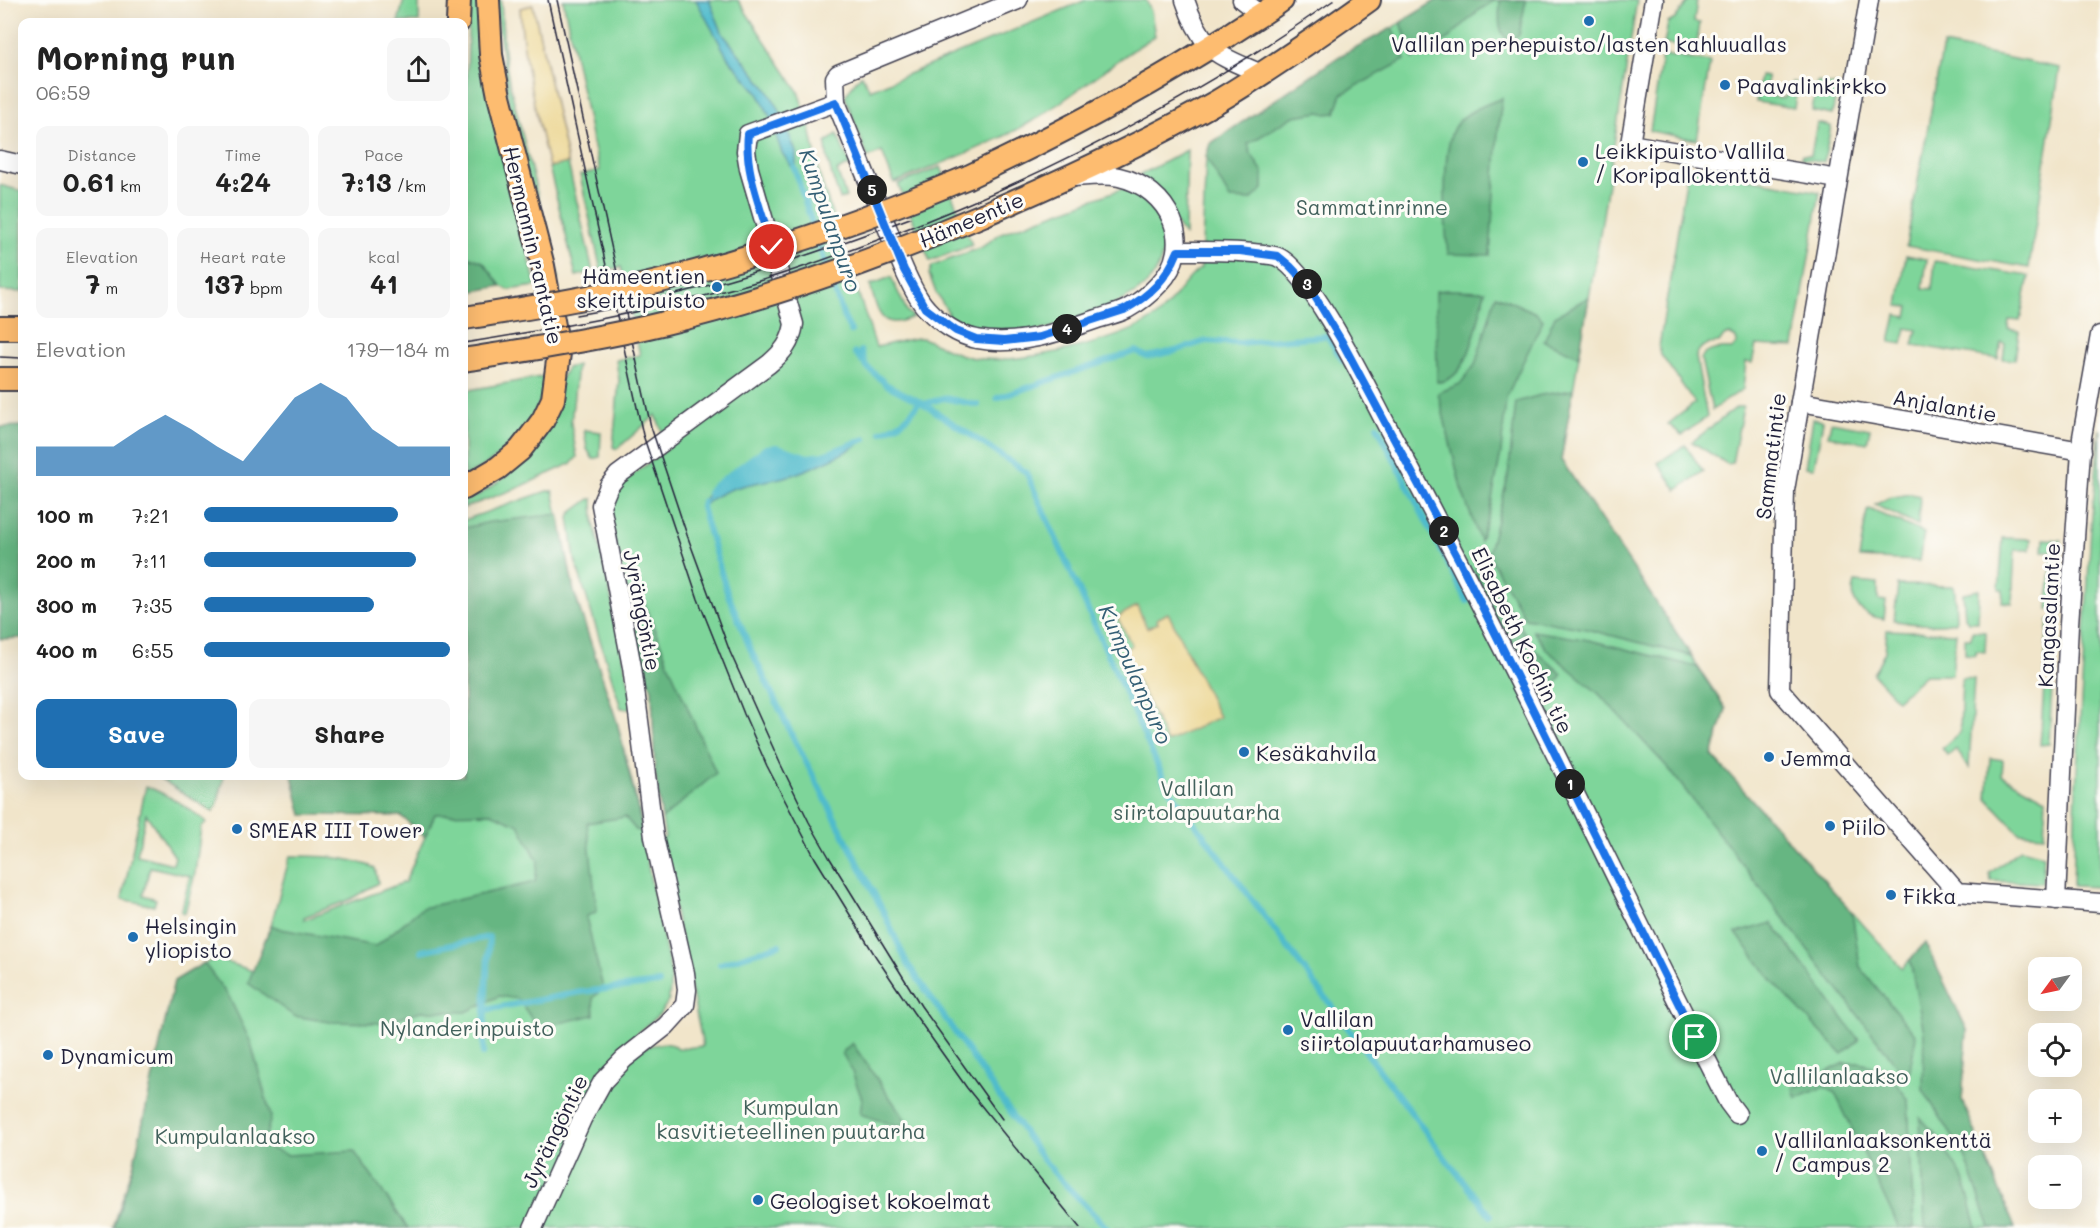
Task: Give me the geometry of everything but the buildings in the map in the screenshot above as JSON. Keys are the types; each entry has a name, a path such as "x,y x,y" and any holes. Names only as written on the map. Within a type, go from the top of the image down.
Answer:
{"main road":[{"path":"458,18 459,0"},
{"name":"Hermannin rantatie","path":"468,486 498,468 520,450 543,420 553,399 559,353 543,266 499,96 491,55 488,0"},
{"name":"Hämeentie","path":"468,317 656,283 843,226 968,177 1048,139 1100,112 1210,47 1282,0"},
{"name":"Hämeentie","path":"468,359 588,340 667,323 743,303 856,266 1070,177 1216,102 1369,0"},
{"path":"0,328 18,328"},
{"path":"0,378 18,379"}],"street":[{"path":"1018,0 838,74 835,78 836,102 904,270 925,308 956,331 976,339 1004,341 1040,337 1124,310 1137,303 1160,284 1168,271 1178,251 1173,222 1159,199 1147,189 1121,177 1070,177"},
{"path":"1185,0 1210,47 1261,74"},
{"path":"1242,0 1260,14"},
{"path":"1654,0 1630,144 1838,178"},
{"name":"Sammatintie","path":"1869,0 1785,490 1780,690 1957,892 2056,900"},
{"name":"Jyrängöntie","path":"532,1228 582,1119 603,1081 624,1059 666,1026 685,1005 687,990 685,972 654,837 632,667 601,505 609,486 618,475 785,350 795,324 749,170 746,151 748,134 770,128 836,102"},
{"path":"0,160 18,164"},
{"name":"Elisabeth Kochin tie","path":"1178,251 1240,251 1278,256 1308,285 1341,340 1460,562 1650,948 1728,1102 1737,1114"},
{"name":"Kangasalantie","path":"2056,900 2069,624 2082,437 2100,334"},
{"name":"Anjalantie","path":"1800,402 2082,451"},
{"path":"2056,900 2100,903"}],"green space":[{"path":"404,0 419,0 419,18 399,18"},
{"path":"469,0 479,0 510,178 536,286 508,290 501,286 483,262 468,256"},
{"path":"495,0 501,0 504,52 509,82 559,279 554,280 509,106"},
{"path":"563,0 738,0 798,91 810,128 820,177 876,347 922,338 957,353 982,359 1048,354 1122,333 1158,315 1189,278 1201,268 1206,157 1210,144 1340,56 1437,0 1637,0 1561,460 1726,709 1712,755 1902,968 1925,943 1967,1030 1962,1100 2015,1228 113,1228 134,1163 174,981 204,963 218,959 253,971 271,925 290,856 344,859 375,868 378,883 351,899 304,917 304,920 405,882 446,789 458,780 468,780 468,519 547,491 553,491 574,592 617,722 640,814 649,871 671,974 669,1000 660,1014 635,1035 644,1047 662,1044 670,1044 677,1049 703,1046 660,839 665,838 655,773 652,689 642,667 610,521 611,500 618,486 668,448 656,415 617,449 613,447 619,380 616,360 640,355 621,267 601,271 580,175 600,170"},
{"path":"1086,0 1146,0 1151,11 1155,36 1029,123 963,155 894,183 882,152 868,158 845,96 862,75 870,90"},
{"path":"1437,0 1495,0 1478,11 1449,38 1413,59 1401,22"},
{"path":"1500,0 1526,0 1519,35 1513,39 1507,39 1501,31"},
{"path":"1689,0 1697,0 1694,22 1700,23 1696,49 1664,44 1668,23 1675,19"},
{"path":"1392,28 1405,60 1342,94 1335,113 1320,112 1294,116 1248,144 1251,154 1263,172 1263,189 1251,200 1230,199 1206,157 1210,144 1340,56"},
{"path":"1943,45 2060,68 2029,268 1906,246"},
{"path":"1662,55 1710,62 1697,140 1650,131"},
{"path":"1760,75 1767,76 1767,91 1780,98 1789,92 1792,82 1798,83 1794,108 1756,102"},
{"path":"1817,82 1838,86 1832,115 1812,111"},
{"path":"1502,98 1490,255 1448,254 1445,188 1451,137 1455,126 1464,117"},
{"path":"1817,123 1831,126 1824,162 1801,158 1802,154 1811,155"},
{"path":"837,134 850,165 837,171 846,197 840,199 826,150 826,143"},
{"path":"1187,150 1185,228 1185,236 1140,175"},
{"path":"568,163 593,272 576,276 549,167"},
{"path":"941,167 972,245 930,261 898,184"},
{"path":"1688,168 1820,192 1794,347 1756,345 1752,363 1746,362 1743,389 1712,410 1701,359 1710,351 1732,349 1737,343 1736,338 1729,334 1724,336 1719,343 1702,347 1696,357 1707,417 1682,435 1668,424 1695,403 1661,355 1659,347"},
{"path":"0,185 18,190 18,292 0,291"},
{"path":"1124,188 1150,206 1158,219 1163,235 1162,257 1156,271 1142,288 1091,314 1035,331 984,334 946,319 948,312 936,293 929,274 932,266 982,247 1001,233"},
{"path":"1906,255 1927,259 1923,288 1932,289 1935,261 2029,276 2020,321 2009,320 2008,329 2019,331 2015,360 2003,359 2005,344 2001,342 1998,359 1913,345 1917,330 1906,328 1902,344 1890,342 1896,315 1907,317 1909,307 1898,306"},
{"path":"468,256 483,262 501,286 468,292"},
{"path":"891,277 907,311 913,317 902,321 887,321 878,311 870,285"},
{"path":"1436,291 1485,291 1476,331 1465,360 1449,379 1437,382"},
{"path":"1496,295 1536,313 1543,320 1506,398 1501,452 1490,510 1480,541 1461,488 1438,393 1460,384 1475,365"},
{"path":"1589,297 1579,356 1544,341 1555,316"},
{"path":"577,365 571,424 577,457 572,463 520,487 468,506 468,499 482,493 508,475 567,368"},
{"path":"546,376 537,408 518,437 493,460 468,475 468,390"},
{"path":"1573,390 1561,460 1692,656 1586,629 1525,618 1488,555 1508,477 1516,402"},
{"path":"1737,407 1743,407 1732,463 1727,464 1692,442"},
{"path":"1813,419 1823,421 1814,468 1805,467"},
{"path":"1831,422 1870,429 1867,443 1828,436"},
{"path":"18,426 18,638 0,639 0,427"},
{"path":"2100,429 2100,887 2073,886 2076,788 2091,527"},
{"path":"584,430 601,432 600,457 593,459 587,449"},
{"path":"1685,445 1703,471 1677,490 1658,463"},
{"path":"1911,494 1920,496 1918,526 1875,505 1888,498"},
{"path":"593,499 594,524 633,703 628,709 621,708 575,560 569,517"},
{"path":"1869,509 1924,533 1919,561 1859,558"},
{"path":"559,514 574,592 617,722 643,832 636,830 625,817 587,823 597,911 586,917 603,988 593,998 594,1015 538,1028 518,999 499,996 466,1012 421,1011 381,1023 330,1022 294,1016 248,983 271,925 281,929 376,946 422,908 535,882 538,861 519,825 491,813 435,814 425,837 401,816 302,815 293,780 468,780 468,527 490,522"},
{"path":"2003,538 2031,539 2030,550 2015,550 2012,603 2002,602 2003,589 1999,589"},
{"path":"2044,539 2061,540 2057,610 2048,610 2052,552 2043,551"},
{"path":"1479,564 1486,570 1534,649 1562,674 1540,709 1479,584 1474,571"},
{"path":"1855,582 1878,584 1878,600 1886,601 1884,619 1870,615 1859,608 1854,597"},
{"path":"1898,585 1952,586 1955,591 1956,622 1925,624 1894,620"},
{"path":"1979,590 1978,622 1968,622 1965,617 1963,593"},
{"path":"627,593 643,599 716,773 662,819 655,773 652,689 642,667"},
{"path":"2048,620 2056,621 2053,676 2044,676"},
{"path":"1887,630 1956,633 1952,675 1925,675 1897,700 1873,674 1885,652"},
{"path":"1533,631 1589,640 1697,667 1726,709 1712,755 1852,912 1860,967 1916,1036 1909,1075 1904,1075 1669,769 1599,694 1547,650"},
{"path":"1972,631 1986,632 1985,652 1976,651 1976,655 1965,654 1965,638 1971,638"},
{"path":"1962,678 1974,679 1969,768 1956,749 1948,756 1942,748 1960,732"},
{"path":"2044,686 2052,687 2049,744 2040,745"},
{"path":"1990,758 2003,760 2002,775 2046,799 2044,835 2019,833 1987,798"},
{"path":"162,780 223,780 213,812"},
{"path":"146,786 178,801 206,822 201,828 195,873 185,913 181,912 190,876 150,867 143,895 156,899 154,906 122,899","holes":["146,814 175,857 173,864 137,855"]},
{"path":"2021,849 2044,855 2042,883 1991,881 1990,873"},
{"path":"1772,923 1859,1040 1842,1054 1774,983 1736,933"},
{"path":"1925,943 1967,1030 1962,1100 2015,1228 1990,1228 1965,1156 1923,1090 1924,1033 1910,960"},
{"name":"Kumpulanlaakso","path":"204,963 229,997 251,1043 271,1117 263,1146 288,1155 354,1151 408,1228 114,1228 134,1163 174,981"},
{"path":"852,1043 907,1122 899,1127 860,1114 862,1099 851,1069 842,1053"},
{"name":"Vallilanlaakso","path":"1845,1063 1859,1063 1885,1069 1908,1099 1914,1228 1899,1228 1835,1093 1825,1087 1796,1098 1793,1088"},
{"path":"1920,1118 1935,1133 1964,1179 1977,1228 1925,1228"}],"sand":[{"path":"533,5 568,163 549,167 531,88 520,8"},
{"path":"1137,606 1147,628 1158,623 1157,619 1168,613 1219,717 1167,742 1123,651 1132,645 1117,617"}],"water":[{"path":"696,0 709,0 723,34 767,89 778,107 796,152 796,173 782,153 769,115 758,93 728,58"},
{"path":"865,439 849,450 815,466 785,477 730,490 702,507 702,503 713,487 766,448 778,447 808,457 823,455"}],"waterway":[{"name":"Kumpulanpuro","path":"794,167 844,318 851,331"},
{"path":"997,398 1136,351 1147,357 1206,341 1239,343 1327,336 1343,361"},
{"name":"Kumpulanpuro","path":"861,351 866,366 887,385 924,404 1026,472 1167,786 1491,1216"},
{"name":"Kumpulanpuro","path":"855,353 864,363"},
{"path":"924,404 944,398 978,405"},
{"path":"881,432 894,427 903,420 919,402"},
{"path":"1377,426 1467,601"},
{"path":"709,493 713,487 766,448 778,447 808,457 823,455 865,439"},
{"path":"703,501 702,507 727,592 750,648 907,963 1041,1157 1107,1228"},
{"path":"421,951 489,937 485,1010 581,992 659,983"},
{"path":"720,964 779,945"},
{"path":"483,1054 485,1010"}],"tram line":[{"path":"548,0 643,435 698,599 744,714 767,766 815,858 876,957 967,1088 1080,1228"},
{"path":"557,0 651,427 687,535 730,652 780,763 829,857 921,1006 1002,1119"},
{"path":"468,342 602,319 704,296 757,282 891,235 1007,187 1120,131 1229,69 1334,0"},
{"path":"576,315 661,298 745,275 910,218"},
{"path":"0,357 18,358"}],"place":[{"name":"Vallilan perhepuisto/lasten kahluuallas","path":"1589,21"},
{"name":"Paavalinkirkko","path":"1725,85"},
{"name":"Leikkipuisto Vallila / Koripallokenttä","path":"1583,162"},
{"name":"Hämeentien skeittipuisto","path":"717,287"},
{"name":"Kesäkahvila","path":"1244,752"},
{"name":"Jemma","path":"1769,757"},
{"name":"Piilo","path":"1830,826"},
{"name":"SMEAR III Tower","path":"237,829"},
{"name":"Fikka","path":"1891,895"},
{"name":"Helsingin yliopisto","path":"133,937"},
{"name":"Vallilan siirtolapuutarhamuseo","path":"1288,1030"},
{"name":"Dynamicum","path":"48,1055"},
{"name":"Vallilanlaaksonkenttä / Campus 2","path":"1762,1151"},
{"name":"Geologiset kokoelmat","path":"758,1200"}],"route":[{"path":"772,247 749,170 746,151 748,134 770,128 836,102 904,270 925,308 956,331 976,339 1004,341 1040,337 1124,310 1137,303 1160,284 1178,251 1240,251 1278,256 1290,266 1308,285 1341,340 1460,562 1695,1037"}],"park label":[{"name":"Sammatinrinne","path":"1372,206"},
{"name":"Vallilan siirtolapuutarha","path":"1197,799"},
{"name":"Nylanderinpuisto","path":"467,1027"},
{"name":"Kumpulan kasvitieteellinen puutarha","path":"791,1118"}]}
